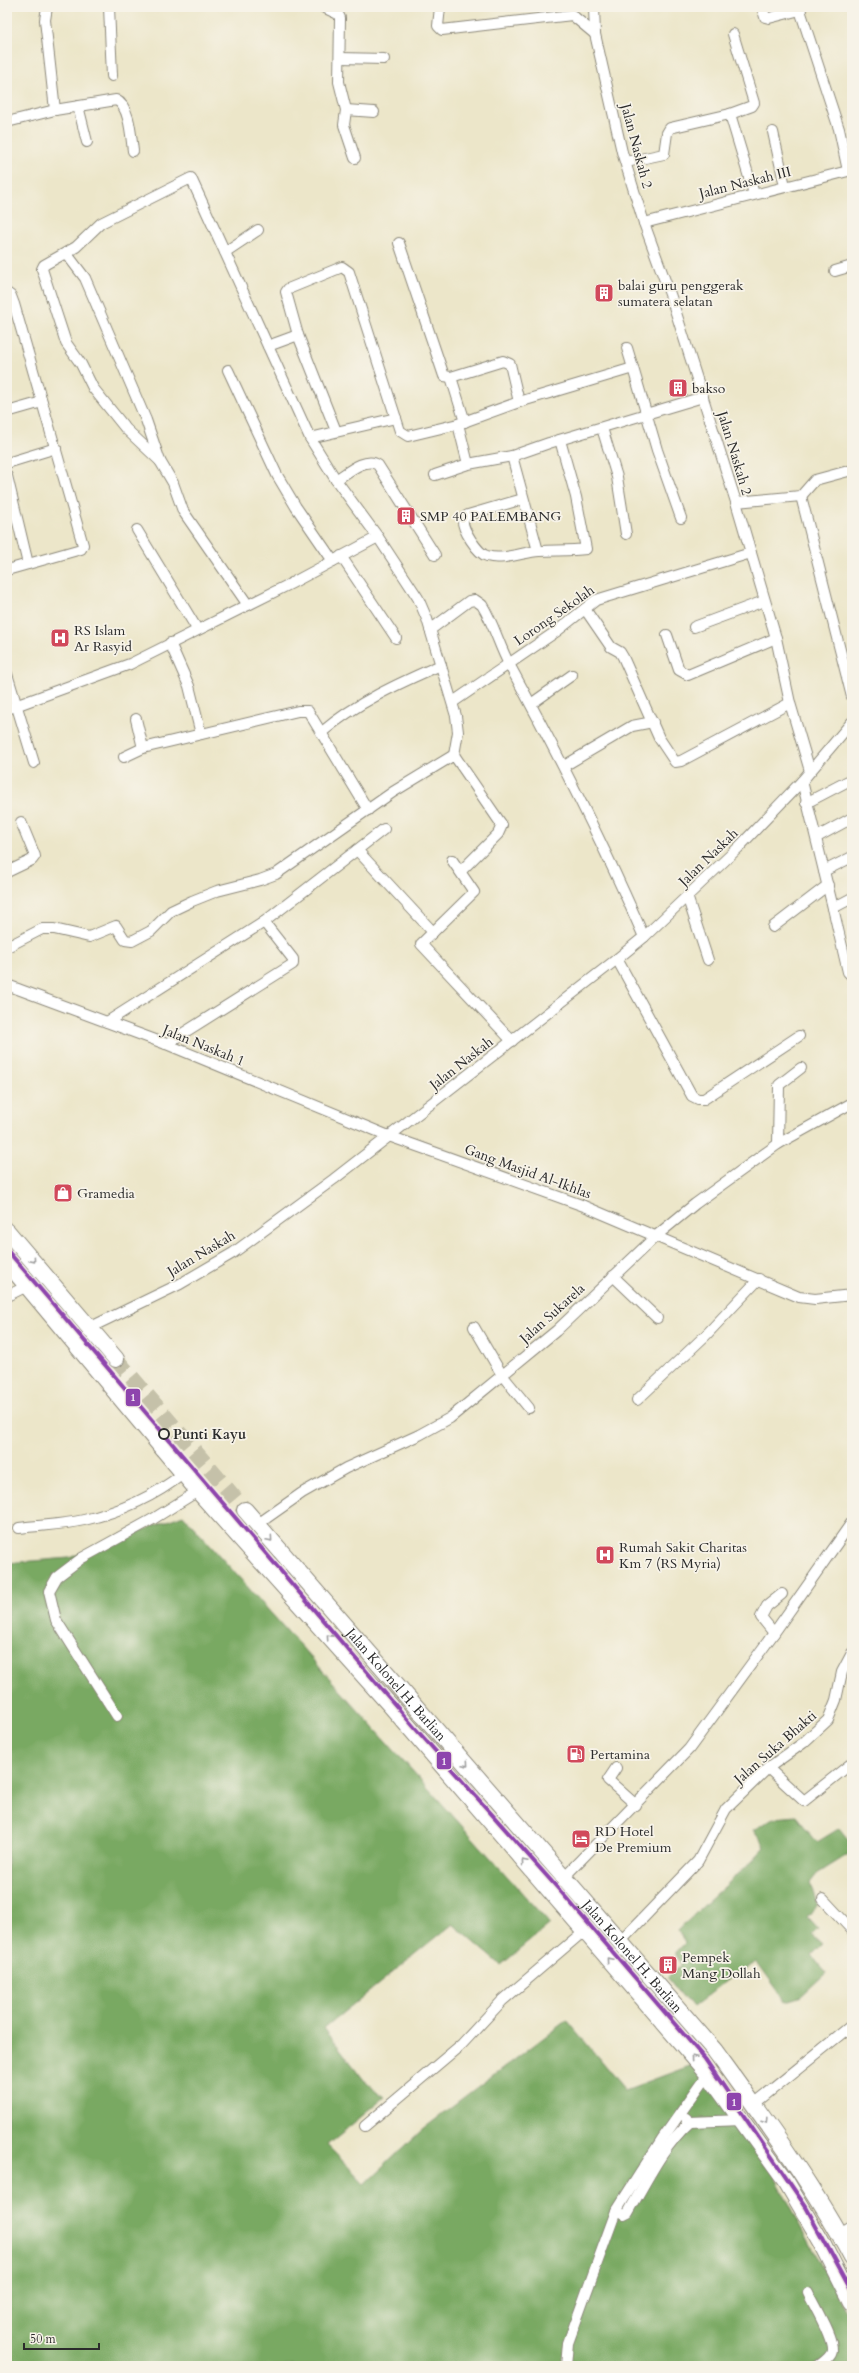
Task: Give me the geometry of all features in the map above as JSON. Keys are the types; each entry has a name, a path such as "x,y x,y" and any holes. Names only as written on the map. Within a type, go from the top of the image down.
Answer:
{"highway":[{"path":"7,1231 116,1359"},
{"name":"Jalan Kolonel H. Barlian","path":"7,1262 198,1491 390,1705 708,2074 787,2183 811,2224 852,2302"},
{"name":"Jalan Kolonel H. Barlian","path":"245,1510 563,1878 715,2051 754,2104 827,2215 845,2229 852,2258"},
{"path":"811,2224 827,2215"}],"street":[{"path":"47,7 45,20 55,110"},
{"path":"109,7 112,76"},
{"path":"323,7 338,14 340,18 339,82 346,110 344,125 355,158"},
{"path":"440,7 439,27 443,30 572,11 595,34"},
{"name":"Jalan Naskah 2","path":"594,7 595,34 615,124 644,223 672,297 736,502 776,638 790,703 810,771"},
{"path":"762,7 767,18 801,9 839,129 850,171"},
{"path":"626,162 664,154 667,133 670,128 730,114 752,106 754,103 734,34"},
{"path":"340,58 384,59"},
{"path":"7,122 55,110 116,100 119,102 129,121 133,151"},
{"path":"78,106 87,142"},
{"path":"346,110 374,112"},
{"path":"730,114 754,194"},
{"path":"773,132 784,186"},
{"name":"Jalan Naskah III","path":"644,223 784,186 850,171"},
{"path":"160,460 126,429 93,388 81,364 66,343 42,269 44,265 66,254 81,243 101,223 191,178 310,438 336,480 378,537 418,598 453,702 458,732 454,755 502,825 498,834 461,871"},
{"path":"225,252 258,230"},
{"path":"399,243 442,372 445,377 451,377 503,361 507,362 510,364 519,402"},
{"path":"66,254 85,278 146,420 160,460 173,483 183,511 248,605"},
{"path":"835,270 852,266"},
{"path":"336,431 298,335 286,291 342,268 347,268 363,311 400,431 406,435 462,423 519,402 633,368"},
{"path":"7,292 11,296 14,304 83,545 81,549 7,570"},
{"path":"268,346 298,335"},
{"path":"627,348 646,413 681,518"},
{"path":"228,370 265,451 285,489 396,638"},
{"path":"451,377 462,423 468,464"},
{"path":"435,475 468,464 512,456 646,413 703,397"},
{"path":"7,412 42,402"},
{"path":"310,438 396,418"},
{"path":"602,428 617,477 626,534"},
{"path":"524,499 468,515 463,522 474,545 481,554 487,557 538,551 586,549 576,498 560,440"},
{"path":"7,463 56,448"},
{"path":"512,456 538,551"},
{"path":"336,480 366,462 372,461 378,465 435,555"},
{"path":"736,502 801,496 815,480 852,470"},
{"path":"7,476 28,564"},
{"path":"801,496 852,697"},
{"path":"136,530 197,629"},
{"path":"11,707 119,669 248,605 378,537"},
{"name":"Lorong Sekolah","path":"453,702 556,632 602,597 751,553"},
{"path":"430,630 469,601 478,601 484,608 509,663 564,766 605,848 644,938"},
{"path":"694,627 764,601"},
{"path":"585,609 611,647 620,652 669,755 678,762 790,703"},
{"path":"667,635 679,670 688,675 776,638"},
{"path":"170,643 189,686 200,734"},
{"path":"322,732 353,709 441,665"},
{"path":"7,674 11,707 34,763"},
{"path":"531,704 572,675"},
{"path":"124,757 143,748 306,711 310,712 368,810"},
{"path":"136,719 143,748"},
{"path":"564,766 632,726 653,722"},
{"name":"Jalan Naskah","path":"91,1328 180,1284 233,1252 389,1136 644,938 802,782 852,722"},
{"path":"7,947 37,930 48,928 89,937 116,926 125,940 132,941 150,931 171,912 192,901 217,891 260,880 276,874 368,810 454,755"},
{"path":"806,802 852,779"},
{"path":"802,782 806,802 817,836 848,972 852,976"},
{"path":"817,836 852,818"},
{"path":"7,872 32,860 35,856 21,822"},
{"path":"108,1022 264,922 384,829"},
{"path":"357,850 433,932"},
{"path":"824,871 852,857"},
{"path":"452,860 473,888 474,893 422,941 422,945 512,1041"},
{"path":"773,927 828,885"},
{"path":"687,896 708,960"},
{"path":"833,908 852,898"},
{"path":"166,1044 293,964 293,958 264,922"},
{"path":"617,959 692,1096 698,1099 704,1099 800,1036"},
{"name":"Jalan Naskah 1","path":"7,985 166,1044 389,1136"},
{"path":"778,1144 780,1085 801,1068"},
{"name":"Jalan Sukarela","path":"258,1524 302,1493 346,1468 424,1432 450,1418 556,1331 656,1236 735,1174 778,1144 852,1103"},
{"name":"Gang Masjid Al-Ikhlas","path":"389,1136 539,1188 759,1279 798,1297 822,1299 852,1296"},
{"path":"613,1276 657,1318"},
{"path":"637,1400 706,1335 759,1279"},
{"path":"7,1296 27,1286"},
{"path":"474,1328 502,1375 529,1408"},
{"path":"19,1528 84,1520 123,1509 174,1481 184,1473"},
{"path":"116,1716 56,1620 49,1591 57,1577 82,1558 159,1515 198,1491"},
{"path":"563,1878 636,1805 689,1749 774,1633 852,1522"},
{"path":"774,1633 761,1617 767,1606 782,1594"},
{"name":"Jalan Suka Bhakti","path":"620,1942 698,1862 726,1809 768,1768 803,1743 828,1720 836,1700 842,1672 852,1653"},
{"path":"768,1768 804,1801 852,1763"},
{"path":"616,1768 608,1780 636,1805"},
{"path":"823,1899 852,1930"},
{"path":"364,2126 462,2044 502,2001 584,1931"},
{"path":"754,2104 852,2025"},
{"path":"566,2366 568,2343 616,2211 662,2139 708,2074"},
{"path":"681,2114 690,2122 742,2120"},
{"path":"616,2211 624,2215 628,2213 673,2140 690,2122"},
{"path":"808,2293 830,2340 832,2350 830,2356 818,2366"}],"green space":[{"path":"183,1515 550,1924 501,1965 453,1924 324,2028 364,2080 385,2097 327,2145 365,2184 423,2129 567,2020 625,2090 703,2061 771,2169 850,2319 852,2325 852,2366 7,2366 7,1563 69,1558"},
{"path":"796,1816 817,1842 840,1828 852,1843 852,1852 817,1874 810,1883 817,1904 808,1918 818,1929 812,1935 823,1945 812,1956 826,1973 799,1998 786,2002 757,1962 731,1977 692,2008 667,1977 681,1966 675,1952 685,1942 678,1931 744,1869 765,1847 753,1830 773,1818"}],"tunnel":[{"path":"116,1359 245,1510"}],"rail line":[{"name":"1","path":"7,1250 414,1727 562,1893 705,2059 806,2207 852,2292"}],"place":[{"name":"balai guru penggerak sumatera selatan","path":"604,293"},
{"name":"bakso","path":"678,388"},
{"name":"SMP 40 PALEMBANG","path":"406,516"},
{"name":"RS Islam Ar Rasyid","path":"60,638"},
{"name":"Gramedia","path":"63,1193"},
{"name":"Punti Kayu","path":"164,1434"},
{"name":"Rumah Sakit Charitas Km 7 (RS Myria)","path":"605,1555"},
{"name":"Pertamina","path":"576,1754"},
{"name":"RD Hotel De Premium","path":"581,1839"},
{"name":"Pempek Mang Dollah","path":"668,1965"}]}
